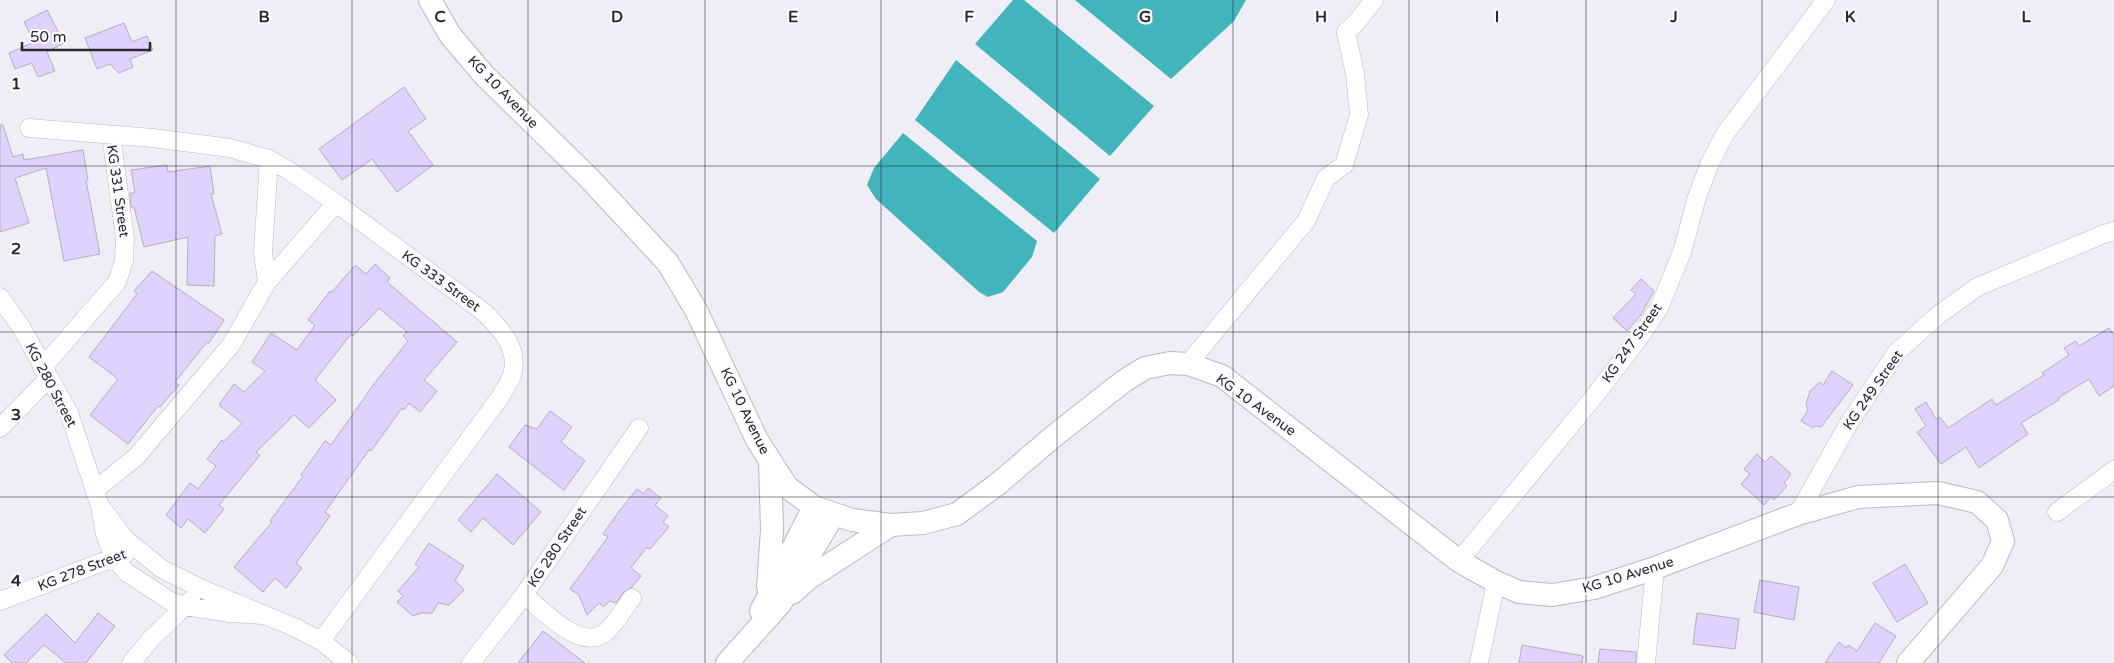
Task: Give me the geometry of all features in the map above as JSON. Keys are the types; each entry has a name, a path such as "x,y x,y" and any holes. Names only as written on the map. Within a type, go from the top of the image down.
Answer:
{"street":[{"name":"KG 10 Avenue","path":"430,0 450,35 484,75 589,178 668,263 696,310 757,440 788,487 824,510 852,520 891,525 923,524 957,514 999,483 1054,436 1124,381 1144,368 1170,363 1188,364 1222,376 1459,561 1496,582 1519,592 1552,595 1594,588 1655,568 1798,514 1858,497 1938,493 1977,502 1997,520 2003,541 1992,566 1908,663"},
{"path":"1188,364 1306,221 1326,178 1344,165 1359,115 1355,74 1346,32 1356,23 1374,0"},
{"name":"KG 247 Street","path":"1459,561 1592,398 1639,338 1659,308 1682,252 1697,197 1710,163 1725,134 1826,0"},
{"name":"KG 333 Street","path":"29,128 230,148 268,159 291,172 336,203 485,313 500,328 509,341 514,358 512,374 501,396 321,641"},
{"name":"KG 331 Street","path":"0,428 117,282 124,261 125,238 110,135"},
{"path":"267,282 264,252 268,159"},
{"path":"98,498 136,457 231,345 267,282 336,203"},
{"name":"KG 249 Street","path":"1798,514 1849,422 1896,353 1930,322 1977,287 2114,231"},
{"name":"KG 280 Street","path":"0,297 21,328 68,413 98,498 105,534 115,558 126,572 177,604 230,613 263,615"},
{"name":"KG 280 Street","path":"471,663 524,595 639,428"},
{"path":"770,460 774,599"},
{"path":"2057,512 2114,470"},
{"name":"KG 280 Street","path":"98,498 136,549 162,569 194,585 294,627 321,641 349,663"},
{"path":"727,663 749,637 774,599 824,510"},
{"path":"774,599 891,525"},
{"name":"KG 278 Street","path":"0,602 136,549"},
{"path":"1646,663 1655,568"},
{"path":"1479,663 1496,582"},
{"path":"131,663 194,585"},
{"path":"524,595 556,622 578,637 585,638 599,636 606,631 632,598"}],"water":[{"path":"1013,0 1024,0 1154,106 1110,156 975,44"},
{"path":"1075,0 1246,0 1234,21 1171,79"},
{"path":"956,60 1100,179 1054,233 915,120"},
{"path":"903,133 1037,241 1032,257 1003,292 988,297 979,292 876,199 867,185 874,168"}],"building":[{"path":"47,10 64,43 47,52 55,71 38,77 32,63 15,69 9,53 34,42 24,22"},
{"path":"124,23 132,42 147,36 153,50 130,59 133,67 119,73 110,64 97,69 85,38"},
{"path":"404,87 426,119 408,131 433,165 397,192 372,159 342,180 319,149"},
{"path":"0,125 3,125 13,157 23,154 24,160 83,150 88,180 86,180 100,254 64,261 46,168 15,178 29,223 0,232"},
{"path":"167,165 168,172 210,166 214,194 211,194 222,234 215,236 214,286 187,285 188,237 144,247 134,207 131,207 130,193 135,193 131,170"},
{"path":"375,264 390,278 387,282 457,342 424,380 437,391 420,412 409,403 404,410 402,408 371,451 369,450 325,512 330,516 296,563 302,568 286,588 275,578 263,592 234,567 272,522 270,521 303,476 301,475 325,441 331,445 374,384 408,341 403,336 407,332 379,308 353,336 351,334 315,380 336,400 309,428 294,415 256,452 260,455 219,505 224,509 205,533 188,519 181,528 166,515 190,483 198,489 216,466 207,459 222,440 223,442 242,423 219,405 234,384 244,392 265,371 252,362 271,333 297,350 315,325 308,320 330,291 331,293 355,265 366,274"},
{"path":"152,271 224,320 209,343 207,342 175,382 179,385 160,407 158,406 128,444 90,415 118,379 89,357 137,294 134,291"},
{"path":"1641,279 1654,291 1641,315 1627,331 1613,318 1636,294 1631,290"},
{"path":"2109,328 2114,336 2114,386 2099,396 2089,379 2021,423 2028,434 1979,468 1966,447 1941,464 1917,432 1926,426 1915,409 1926,402 1936,419 1940,417 1948,428 1992,399 1996,405 2044,375 2042,373 2069,355 2064,348 2076,341 2079,346"},
{"path":"1832,371 1853,385 1821,427 1816,426 1813,428 1801,421 1808,410 1806,404 1810,391 1820,382 1823,385"},
{"path":"550,411 572,427 561,442 585,461 564,490 509,447 525,425 537,429"},
{"path":"1757,454 1765,462 1771,456 1791,474 1784,483 1787,486 1774,500 1771,497 1764,505 1741,484 1750,474 1744,469"},
{"path":"497,474 541,512 513,545 483,518 471,532 458,520"},
{"path":"648,488 661,498 655,505 668,516 663,522 669,527 650,549 646,548 631,568 641,576 632,587 624,592 616,603 610,601 603,607 599,603 587,615 579,595 570,589 608,537 603,534 620,510 637,489 644,494"},
{"path":"429,543 464,566 455,580 464,590 449,605 438,603 432,613 421,613 413,616 397,602 403,596 398,591 419,567 415,564"},
{"path":"1905,564 1928,603 1897,622 1873,583"},
{"path":"1760,580 1799,587 1794,620 1754,612"},
{"path":"98,613 115,626 86,663 66,663 44,645 26,663 12,663 4,655 46,614 75,643"},
{"path":"1697,613 1739,619 1735,649 1693,644"},
{"path":"1875,623 1896,636 1879,663 1825,663 1839,642 1846,648 1848,645 1857,651"},
{"path":"543,631 585,663 518,663"},
{"path":"1522,645 1583,656 1582,663 1519,663"},
{"path":"1600,649 1636,652 1636,663 1598,663"}]}
